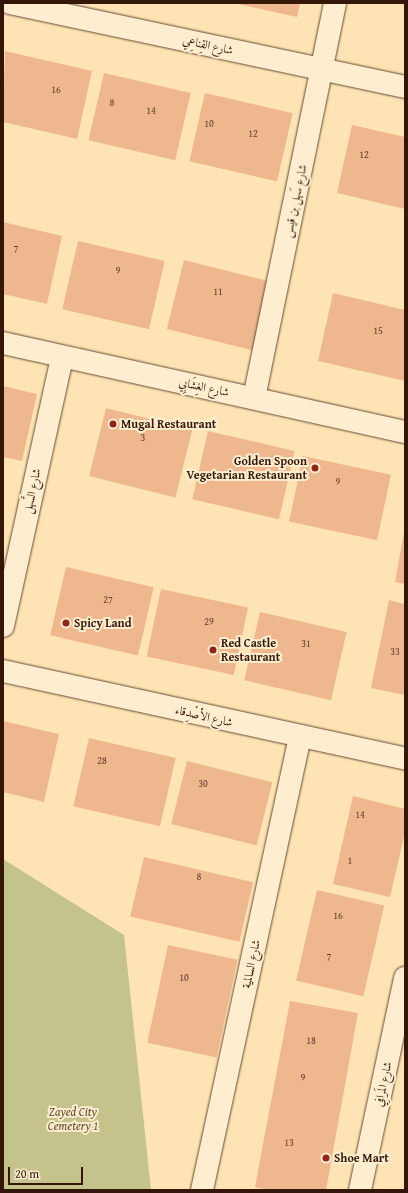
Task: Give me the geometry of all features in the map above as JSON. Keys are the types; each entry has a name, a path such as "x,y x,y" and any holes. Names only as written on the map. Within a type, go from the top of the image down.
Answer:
{"street":[{"name":"شارع القِناعِي","path":"10,3 39,6 322,70 405,87"},
{"name":"شارع سَهل بن قيس","path":"254,398 335,3"},
{"name":"شارع الغِشَابِي","path":"3,343 405,432"},
{"name":"شارع السَّهل","path":"3,626 62,357"},
{"name":"شارع الأصْدِقاء","path":"3,671 300,738 405,759"},
{"name":"شارع السالمية","path":"202,1190 300,738"},
{"name":"شارع المَرافِي","path":"360,1190 405,978"}],"green space":[{"name":"Zayed City Cemetery 1","path":"3,859 124,935 151,1190 3,1190"}],"building":[{"path":"234,3 300,3 297,17"},
{"path":"5,51 92,71 77,139 3,122"},
{"path":"104,73 191,93 175,160 88,140"},
{"path":"205,93 293,113 277,181 189,161"},
{"path":"352,125 405,137 405,209 337,193"},
{"path":"3,222 62,236 47,304 3,294"},
{"path":"78,241 165,261 149,329 62,309"},
{"path":"184,260 270,282 253,350 167,329"},
{"path":"333,293 405,310 405,381 318,361"},
{"path":"3,386 37,394 22,461 3,457"},
{"path":"106,408 192,430 175,497 89,476"},
{"path":"208,431 295,451 279,519 192,499"},
{"path":"303,456 391,475 377,540 289,522"},
{"path":"405,532 405,584 395,582"},
{"path":"66,567 154,587 138,655 50,635"},
{"path":"161,589 248,608 234,675 147,656"},
{"path":"389,600 405,604 405,695 371,688"},
{"path":"260,612 347,632 331,700 244,680"},
{"path":"3,721 59,734 44,802 3,792"},
{"path":"89,738 176,758 160,826 73,806"},
{"path":"187,761 272,782 257,845 171,824"},
{"path":"353,796 405,809 405,832 390,897 333,884"},
{"path":"144,857 253,882 239,942 130,916"},
{"path":"317,890 384,906 363,996 296,981"},
{"path":"168,945 237,960 217,1058 147,1043"},
{"path":"290,1001 358,1013 326,1190 269,1190 255,1187"}],"place":[{"name":"Mugal Restaurant","path":"113,424"},
{"name":"Golden Spoon Vegetarian Restaurant","path":"315,468"},
{"name":"Spicy Land","path":"66,623"},
{"name":"Red Castle Restaurant","path":"213,650"},
{"name":"Shoe Mart","path":"326,1158"}]}
